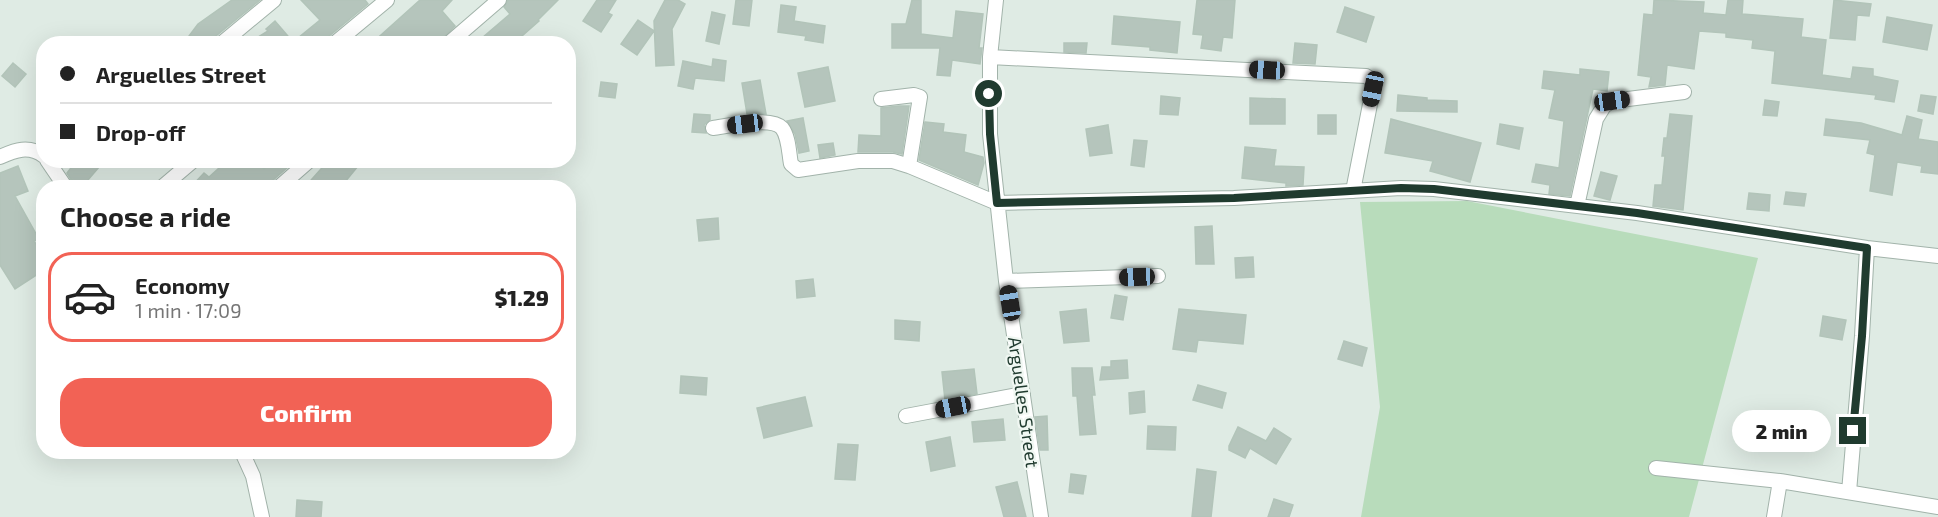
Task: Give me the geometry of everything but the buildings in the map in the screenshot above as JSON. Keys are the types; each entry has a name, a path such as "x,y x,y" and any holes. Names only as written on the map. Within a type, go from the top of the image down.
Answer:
{"street":[{"path":"231,36 274,0"},
{"path":"353,36 387,0"},
{"path":"457,36 499,0"},
{"name":"Arguelles Street","path":"996,0 990,57 990,134 1006,281 1041,517"},
{"path":"990,57 1366,76 1371,79 1373,89 1353,191"},
{"path":"1577,206 1596,119 1604,106 1612,101 1684,92"},
{"path":"881,99 914,95 920,97 909,166"},
{"path":"713,128 762,122 778,125 783,130 791,164 798,170 876,160 909,166 997,203 1245,198 1401,188 1434,189 1637,213 1867,248 1938,256"},
{"path":"0,157 14,150 36,151"},
{"path":"170,180 185,168"},
{"path":"287,180 301,168"},
{"path":"1849,492 1867,248"},
{"path":"1006,281 1158,276"},
{"path":"906,416 1023,394"},
{"path":"245,459 253,476 262,517"},
{"path":"1656,468 1780,481 1938,507"},
{"path":"1774,517 1780,481"}],"green space":[{"path":"1467,201 1758,258 1689,517 1361,517 1380,407 1360,202"}],"route":[{"path":"989,94 990,134 997,203 1234,198 1401,188 1434,189 1637,213 1867,248 1853,431"}]}
